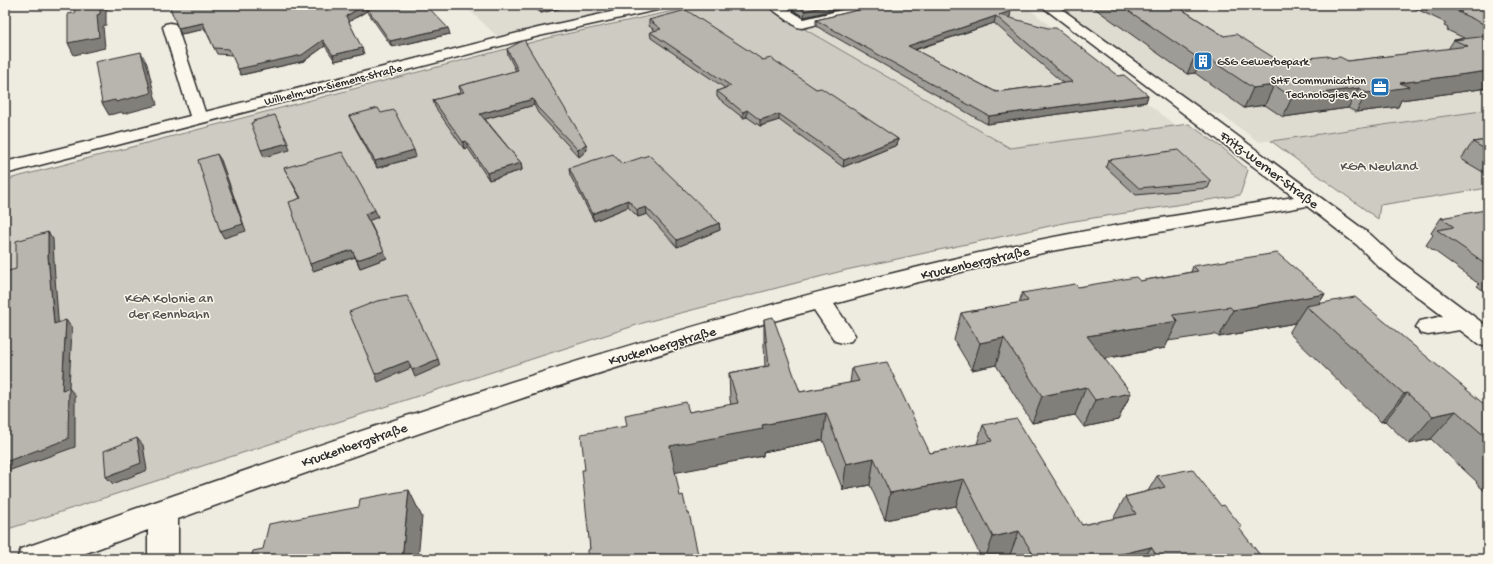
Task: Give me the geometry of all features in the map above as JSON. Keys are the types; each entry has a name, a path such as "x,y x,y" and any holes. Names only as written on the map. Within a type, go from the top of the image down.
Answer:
{"street":[{"name":"Wilhelm-von-Siemens-Straße","path":"5,168 559,27 661,5"},
{"path":"773,5 802,24 856,7 880,5"},
{"name":"Fritz-Werner-Straße","path":"1048,5 1364,240 1389,264 1488,339"},
{"path":"170,26 199,118"},
{"name":"Kruckenbergstraße","path":"32,559 163,511 481,400 652,347 819,300 1010,253 1082,238 1310,200"},
{"path":"819,300 843,335"},
{"path":"1428,327 1464,321"},
{"path":"163,511 163,559"}],"shaded area":[{"path":"464,5 647,5 499,38"},
{"path":"763,5 1024,5 1176,126 1010,148"},
{"path":"1050,5 1488,5 1488,110 1259,142 1223,116 1187,105"}],"green space":[{"name":"KGA Kolonie an der Rennbahn","path":"701,5 763,5 1010,148 1189,124 1224,149 1248,170 1240,195 1068,222 846,270 646,322 5,530 5,180 552,37"},
{"name":"KGA Neuland","path":"1488,110 1488,188 1380,205 1378,219 1271,141"}],"building":[{"path":"74,5 100,5 100,14 97,15 99,37 68,43 68,14 75,13"},
{"path":"169,5 365,5 346,16 362,48 333,55 323,40 302,55 238,69 229,49 214,48 203,23 178,28"},
{"path":"365,5 426,5 448,28 390,41"},
{"path":"795,5 831,5 805,11"},
{"path":"879,5 999,5 1011,11 999,15 1048,28 1056,28 1118,76 1124,75 1148,95 989,116 816,20","holes":["996,16 1072,82 996,92 908,46"]},
{"path":"1120,5 1175,5 1224,36 1236,34 1279,61 1328,56 1332,58 1340,57 1348,61 1468,46 1454,40 1488,36 1488,71 1400,83 1409,87 1367,93 1359,88 1292,97 1274,85 1253,88 1203,55 1195,56"},
{"path":"1456,5 1488,5 1488,26 1458,12 1462,12 1454,9 1462,8"},
{"path":"686,10 763,60 771,58 816,89 821,88 898,139 844,160 779,114 760,120 747,110 743,112 717,91 731,86 650,32 661,29 649,20"},
{"path":"524,40 586,144 578,150 537,107 533,99 480,114 521,163 487,173 466,141 463,142 433,100 464,92 459,86 518,70 507,49"},
{"path":"141,52 151,93 116,102 115,100 102,103 95,62"},
{"path":"378,108 381,113 394,110 414,150 375,161 349,116"},
{"path":"275,115 288,143 261,150 251,123 253,123 253,121"},
{"path":"1488,140 1488,151 1473,142"},
{"path":"1178,150 1211,181 1139,188 1108,160"},
{"path":"342,152 375,210 365,214 384,251 357,260 352,250 310,264 289,202 301,198 284,168"},
{"path":"217,154 243,224 220,231 198,160"},
{"path":"613,154 622,164 649,155 719,223 677,240 646,207 637,210 628,200 592,214 569,168"},
{"path":"1485,210 1488,212 1488,266 1437,230 1454,227 1441,218"},
{"path":"48,232 48,256 54,324 66,320 62,390 69,388 68,439 5,462 5,272 16,269 16,241"},
{"path":"1277,253 1325,294 1233,310 1230,307 1172,315 1178,321 1087,336 1131,393 1095,400 1086,387 1042,396 1004,338 980,343 961,313 1028,301 1022,293 1075,284 1078,287 1136,277 1140,281 1198,271 1193,266"},
{"path":"407,296 438,359 412,370 408,361 375,374 349,312 377,301"},
{"path":"1355,297 1485,405 1488,405 1488,439 1456,411 1433,416 1407,393 1404,394 1306,306"},
{"path":"773,317 800,392 859,381 852,368 887,362 930,453 992,441 983,425 1017,419 1082,525 1136,514 1125,497 1165,487 1157,476 1192,469 1221,506 1224,505 1242,527 1239,528 1263,559 1159,559 1151,547 1101,559 1036,559 1019,531 993,537 964,479 890,493 874,458 846,464 826,413 762,425 763,429 670,446 680,496 683,495 687,513 689,513 699,559 588,559 588,550 590,549 582,470 585,470 581,434 627,426 625,415 686,402 689,412 738,403 729,373 769,366 764,319"},
{"path":"137,438 141,463 106,477 104,451"},
{"path":"409,490 402,559 251,559 253,551 263,549 269,524 359,507 360,499"}],"place":[{"name":"GSG Gewerbepark","path":"1203,61"},
{"name":"SHF Communication Technologies AG","path":"1380,87"}]}
